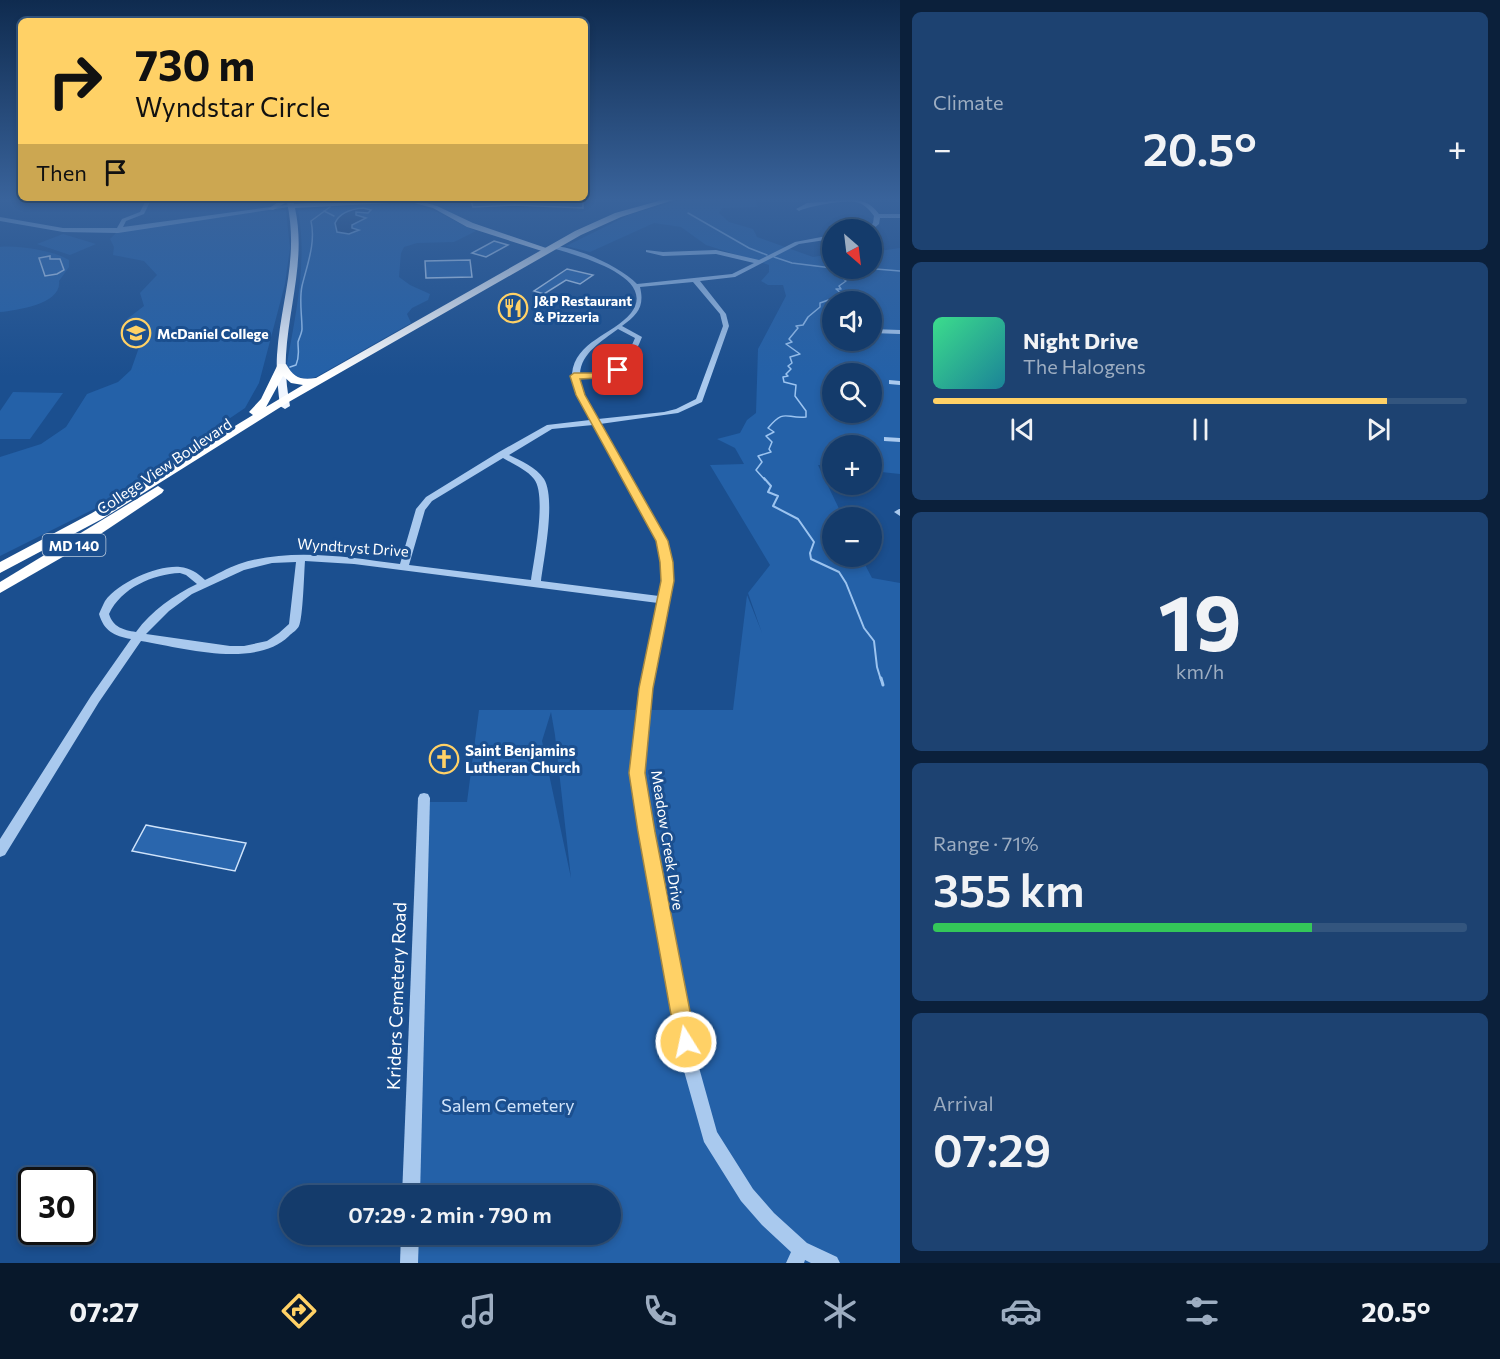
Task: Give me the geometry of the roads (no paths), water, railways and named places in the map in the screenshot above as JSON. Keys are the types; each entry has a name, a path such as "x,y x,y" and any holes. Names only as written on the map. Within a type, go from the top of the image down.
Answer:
{"highway":[{"name":"MD 140","path":"284,404 534,259"},
{"name":"MD 140","path":"284,404 319,381 372,352"},
{"path":"282,366 285,375 293,381 319,381"},
{"path":"196,453 261,407 270,394 282,366"},
{"name":"College View Boulevard","path":"0,568 97,516 196,453 284,404"},
{"name":"College View Boulevard","path":"0,588 107,525 284,404"},
{"path":"0,562 180,464"}],"main road":[{"path":"284,404 282,366 295,259"}],"street":[{"path":"578,259 626,277 639,296 638,306 634,313 584,352 577,363 574,376 605,375 625,365 639,337 618,327"},
{"path":"746,259 759,262"},
{"path":"634,286 733,276 765,259"},
{"path":"404,566 422,509 429,499 502,454 550,427 664,414 678,411 699,400 726,326 723,314 696,281"},
{"path":"882,331 900,332"},
{"name":"Meadow Creek Drive","path":"574,376 577,388 662,541 666,562 667,581 640,729 637,773 690,1064 710,1136 747,1195 798,1256 831,1263"},
{"path":"886,439 900,440"},
{"path":"502,454 540,480 543,491 545,505 536,583"},
{"path":"203,584 191,573 168,569 143,577 111,599 104,616 110,628 138,636 231,652 262,648 276,642 294,625 301,558"},
{"name":"Wyndtryst Drive","path":"0,850 95,699 138,636 165,608 203,584 241,567 301,558 404,566 662,600"},
{"name":"Kriders Cemetery Road","path":"411,1185 424,798"},
{"path":"409,1263 410,1245"}],"waterway":[{"path":"290,367 296,365 298,356 298,342 302,332 301,291 309,259"},
{"path":"780,259 822,267"},
{"path":"882,270 900,271"},
{"path":"765,480 756,470 762,462 758,456 771,452 769,449 772,442 766,436 774,432 768,428 782,416 806,417 806,411 795,396 796,385 784,382 783,377 788,376 786,374 791,369 788,366 792,363 790,357 800,354 786,344 792,342 789,339 798,328 796,326 803,325 808,317 820,307 820,303 841,293 836,289 841,289 839,286 846,281 844,279"},
{"path":"764,478 771,486 768,492 778,496 773,506 798,519 814,542 810,553 811,559 839,572 846,583 864,628 874,641 881,680"},
{"path":"881,678 883,685"}],"place":[{"name":"J&P Restaurant & Pizzeria","path":"513,308"},
{"name":"McDaniel College","path":"136,333"},
{"name":"Saint Benjamins Lutheran Church","path":"444,759"}],"park label":[{"name":"Salem Cemetery","path":"508,1105"}]}
